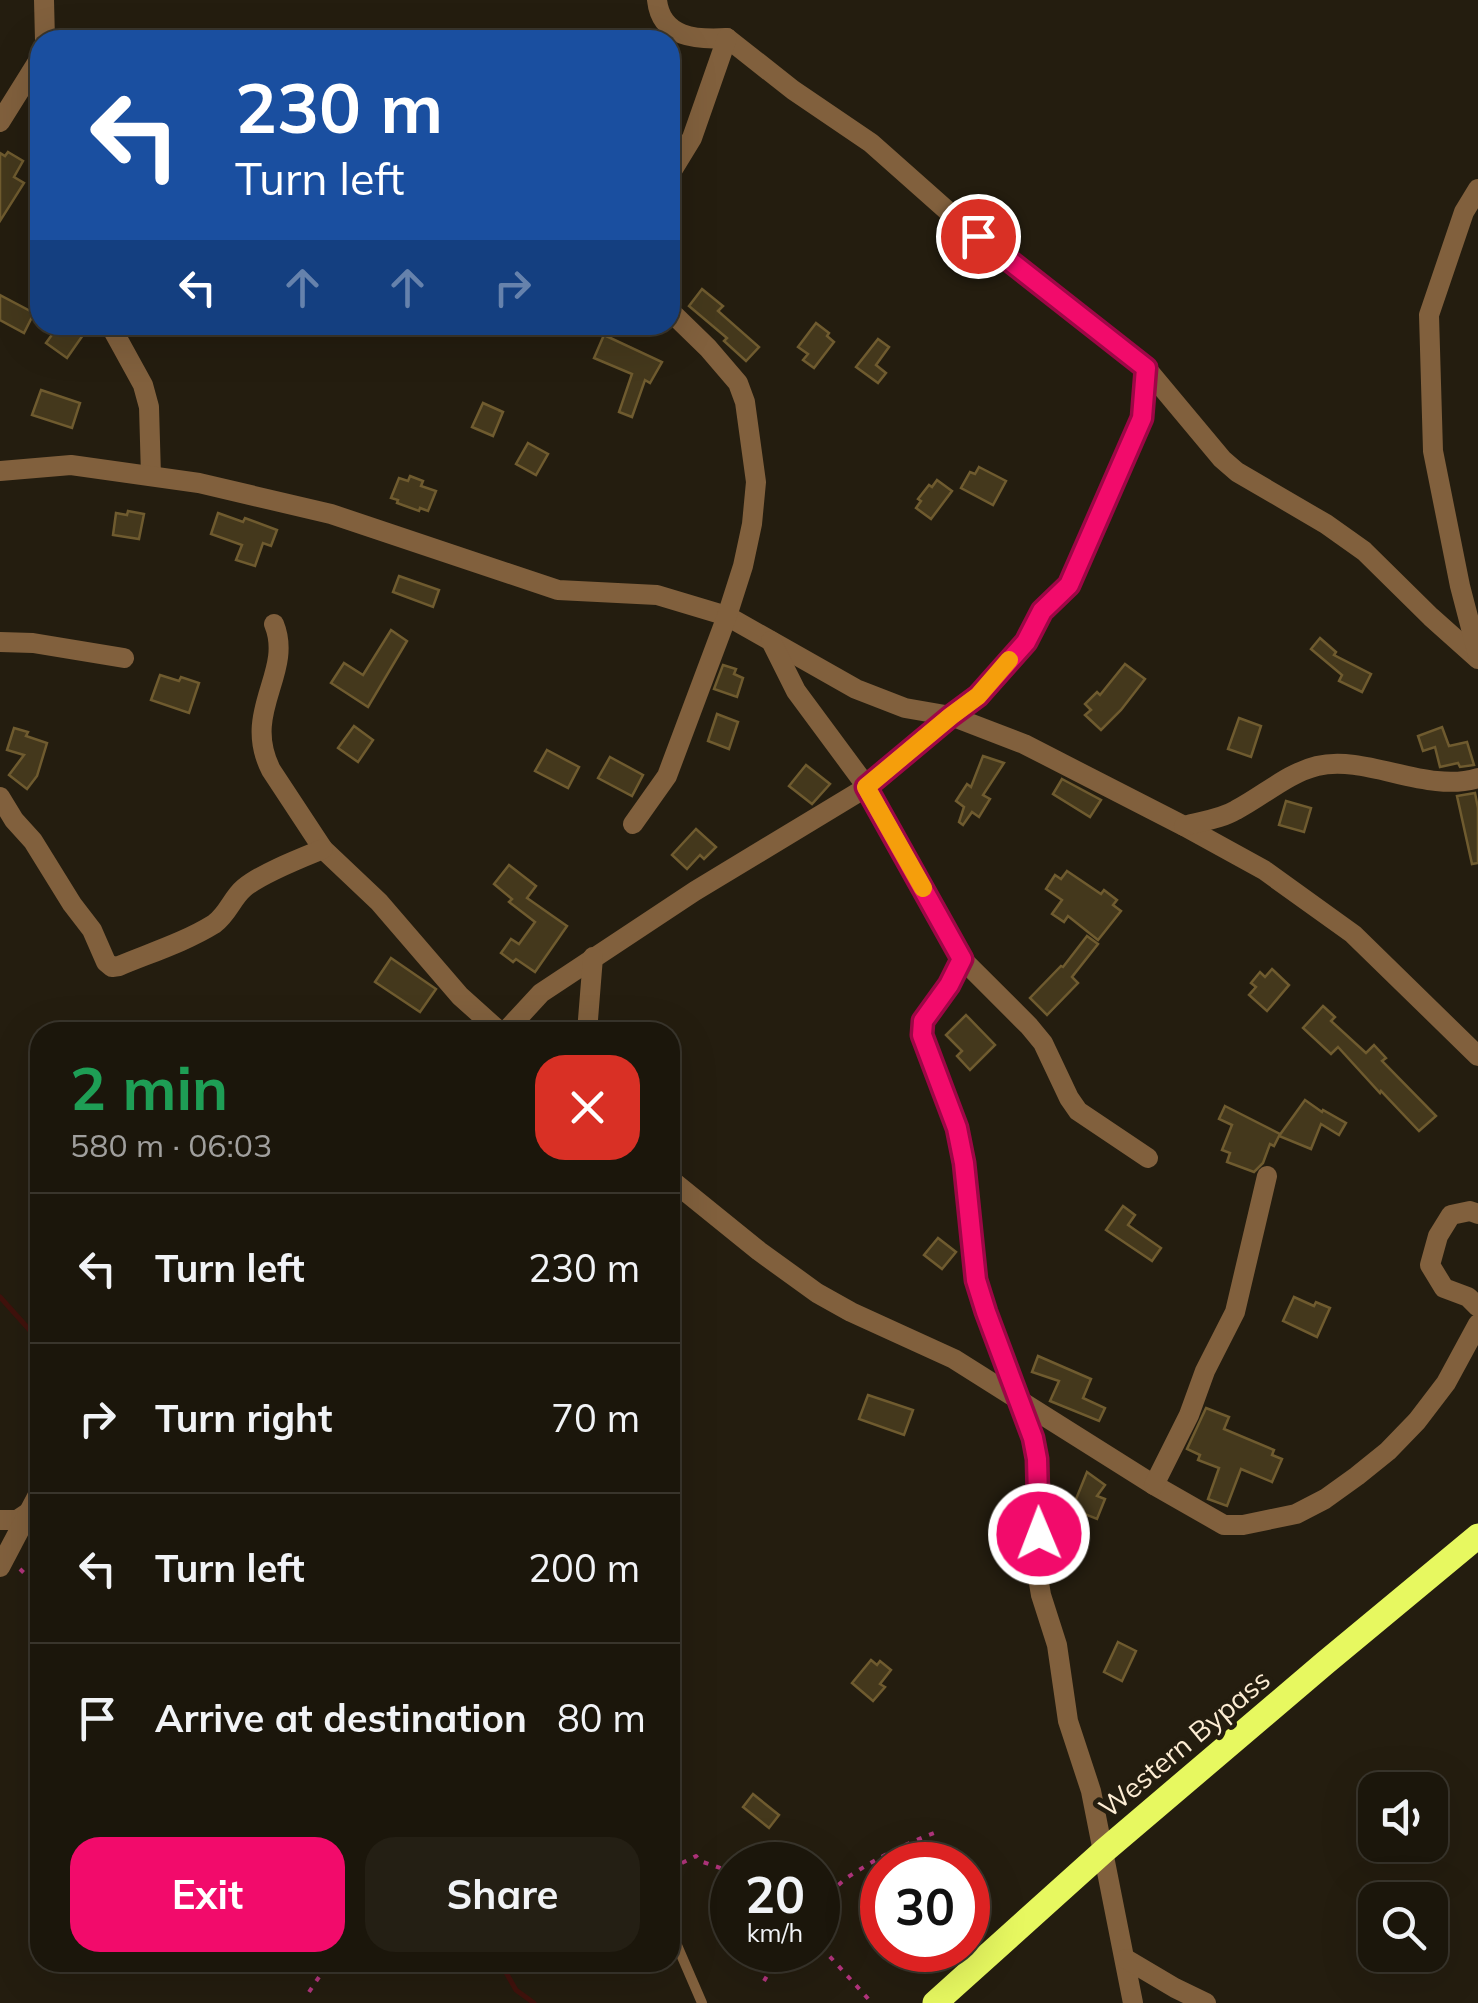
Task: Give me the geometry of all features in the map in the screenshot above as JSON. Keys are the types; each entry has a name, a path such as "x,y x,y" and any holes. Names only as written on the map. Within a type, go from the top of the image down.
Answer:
{"main road":[{"name":"Western Bypass","path":"935,2003 1104,1851 1478,1536"}],"street":[{"path":"44,0 45,30"},
{"path":"657,0 658,11 673,30"},
{"path":"680,35 703,40 727,38 792,90 871,144 951,214 1146,368 1222,459 1364,551 1478,657"},
{"path":"680,158 692,138 727,38"},
{"path":"0,122 30,74"},
{"path":"1478,189 1464,212 1430,315 1433,452 1478,657"},
{"path":"633,824 667,776 726,616 743,566 756,482 745,402 738,383 680,321"},
{"path":"116,335 144,386 149,407 151,476"},
{"path":"514,1022 541,993 593,958 866,787 978,696 1026,642 1042,611 1069,585 1142,418 1146,368"},
{"path":"0,471 71,464 199,483 331,514 558,590 657,595 726,616 856,689 905,708 951,716 1038,751 1264,870 1353,934 1478,1056"},
{"path":"274,624 279,650 260,723 261,744 271,770 323,849 379,902 460,996 488,1022"},
{"path":"771,641 796,691 866,787 962,959 1043,1043 1078,1111 1148,1158"},
{"path":"0,642 33,643 124,658"},
{"path":"1184,826 1232,813 1288,778 1317,766 1339,764 1450,783 1478,778"},
{"path":"0,797 92,930 112,967 215,923 242,889 323,849"},
{"path":"588,1022 593,958"},
{"path":"962,959 923,1021 922,1035 957,1128 976,1280 1033,1438 1037,1459 1040,1594 1057,1646 1068,1721 1092,1791 1134,2003"},
{"path":"1154,1486 1235,1312 1266,1176"},
{"path":"680,1187 817,1293 954,1359 1154,1486 1224,1525 1296,1514 1357,1476 1417,1421 1446,1383 1478,1324"},
{"path":"1478,1214 1470,1211 1451,1215 1438,1236 1430,1265 1444,1288 1478,1307"},
{"path":"0,1520 17,1520 29,1512"},
{"path":"3,1561 29,1512"},
{"path":"1126,1959 1206,2003"}],"lane":[{"path":"680,1952 702,2003"}],"path":[{"path":"3,1561 30,1579"},
{"path":"840,1885 903,1845 940,1831"},
{"path":"680,1864 696,1856 710,1865"},
{"path":"840,1967 872,2003"},
{"path":"309,1992 322,1972"},
{"path":"764,1982 769,1972"}],"building":[{"path":"8,152 23,161 14,177 24,183 0,221 0,153 5,156"},
{"path":"702,289 723,306 718,311 759,347 746,361 724,341 727,338 689,306"},
{"path":"0,295 30,311 24,333 0,320"},
{"path":"816,323 834,342 814,368 803,360 808,354 798,347"},
{"path":"52,335 83,335 67,358 46,343"},
{"path":"604,335 662,362 650,383 645,380 632,417 619,412 632,374 594,358"},
{"path":"878,339 889,347 876,365 886,373 878,383 856,367"},
{"path":"41,390 80,403 72,428 32,415"},
{"path":"483,403 503,412 493,436 472,427"},
{"path":"528,443 548,454 536,475 516,464"},
{"path":"979,467 1006,481 993,505 961,488 970,472 975,474"},
{"path":"410,476 423,481 421,486 436,491 428,511 391,498 399,478 408,481"},
{"path":"937,480 952,491 931,519 916,508 921,501 918,499"},
{"path":"128,511 144,514 139,539 113,535 116,513 127,515"},
{"path":"218,513 277,530 271,546 263,543 255,566 236,560 242,545 211,534"},
{"path":"399,576 439,590 433,607 393,592"},
{"path":"391,630 407,641 368,707 331,683 344,663 363,675"},
{"path":"1320,638 1336,652 1334,655 1371,674 1362,692 1339,681 1342,675 1311,649"},
{"path":"1125,664 1145,679 1101,730 1085,715 1091,710 1085,704 1097,692 1100,695"},
{"path":"723,665 736,669 734,674 743,678 737,697 714,689"},
{"path":"160,675 199,683 189,713 151,700"},
{"path":"717,714 738,722 729,749 708,741"},
{"path":"1239,718 1261,726 1251,757 1228,749"},
{"path":"354,726 373,740 358,762 338,748"},
{"path":"1442,727 1449,746 1467,742 1474,765 1440,767 1435,747 1423,751 1418,736"},
{"path":"14,728 47,743 37,776 27,789 9,775 24,755 7,750"},
{"path":"547,750 579,767 568,788 535,771"},
{"path":"983,756 1004,763 983,795 990,799 979,817 972,812 963,825 959,822 964,807 956,801 967,784 971,787"},
{"path":"610,757 643,775 632,796 598,778"},
{"path":"806,765 830,784 812,804 789,786"},
{"path":"1062,779 1101,800 1090,817 1053,794"},
{"path":"1475,793 1478,863 1472,864 1457,796"},
{"path":"1286,801 1311,808 1304,832 1279,825"},
{"path":"696,829 716,847 704,859 700,855 687,869 672,855"},
{"path":"509,865 536,886 527,898 567,926 535,972 501,953 511,939 519,944 535,922 509,902 512,899 494,884"},
{"path":"1067,871 1117,900 1113,905 1121,911 1098,940 1068,916 1064,922 1052,914 1062,900 1046,889 1055,875 1061,879"},
{"path":"1087,936 1098,944 1072,977 1078,983 1047,1015 1030,998 1063,967"},
{"path":"391,958 436,989 420,1012 375,982"},
{"path":"1272,969 1289,985 1267,1011 1249,995 1256,987 1251,983 1260,972 1265,977"},
{"path":"1323,1006 1335,1017 1331,1021 1366,1053 1374,1045 1386,1058 1382,1061 1436,1116 1419,1131 1338,1047 1331,1054 1303,1028"},
{"path":"966,1015 995,1045 970,1070 957,1056 962,1051 946,1035"},
{"path":"1305,1100 1346,1123 1339,1135 1321,1124 1311,1149 1279,1136"},
{"path":"1225,1106 1280,1134 1254,1172 1227,1162 1230,1153 1222,1150 1232,1125 1219,1119"},
{"path":"1123,1206 1135,1215 1128,1225 1161,1248 1152,1261 1106,1230"},
{"path":"938,1238 956,1252 942,1269 924,1255"},
{"path":"1294,1297 1330,1308 1317,1337 1283,1321"},
{"path":"1038,1356 1091,1379 1083,1398 1105,1408 1099,1421 1050,1401 1059,1381 1032,1372"},
{"path":"868,1395 913,1410 904,1435 859,1419"},
{"path":"1206,1408 1229,1417 1224,1429 1274,1450 1272,1455 1282,1459 1272,1482 1241,1469 1227,1506 1208,1499 1219,1468 1198,1460 1200,1455 1187,1449"},
{"path":"1087,1472 1105,1485 1097,1496 1105,1499 1097,1519 1072,1509"},
{"path":"1118,1642 1136,1651 1122,1681 1104,1672"},
{"path":"871,1660 877,1665 880,1661 891,1670 880,1684 885,1687 873,1701 852,1683"},
{"path":"753,1794 779,1815 769,1828 743,1807"}],"waterway":[{"path":"0,1297 30,1330"},
{"path":"506,1972 516,1990 534,2003"}],"slow traffic":[{"path":"923,888 866,787 978,696 1009,660"}],"route":[{"path":"978,236 1146,368 1142,418 1069,585 1042,611 1026,642 978,696 866,787 962,959 923,1021 922,1035 957,1128 976,1280 1033,1438 1039,1534"}]}
